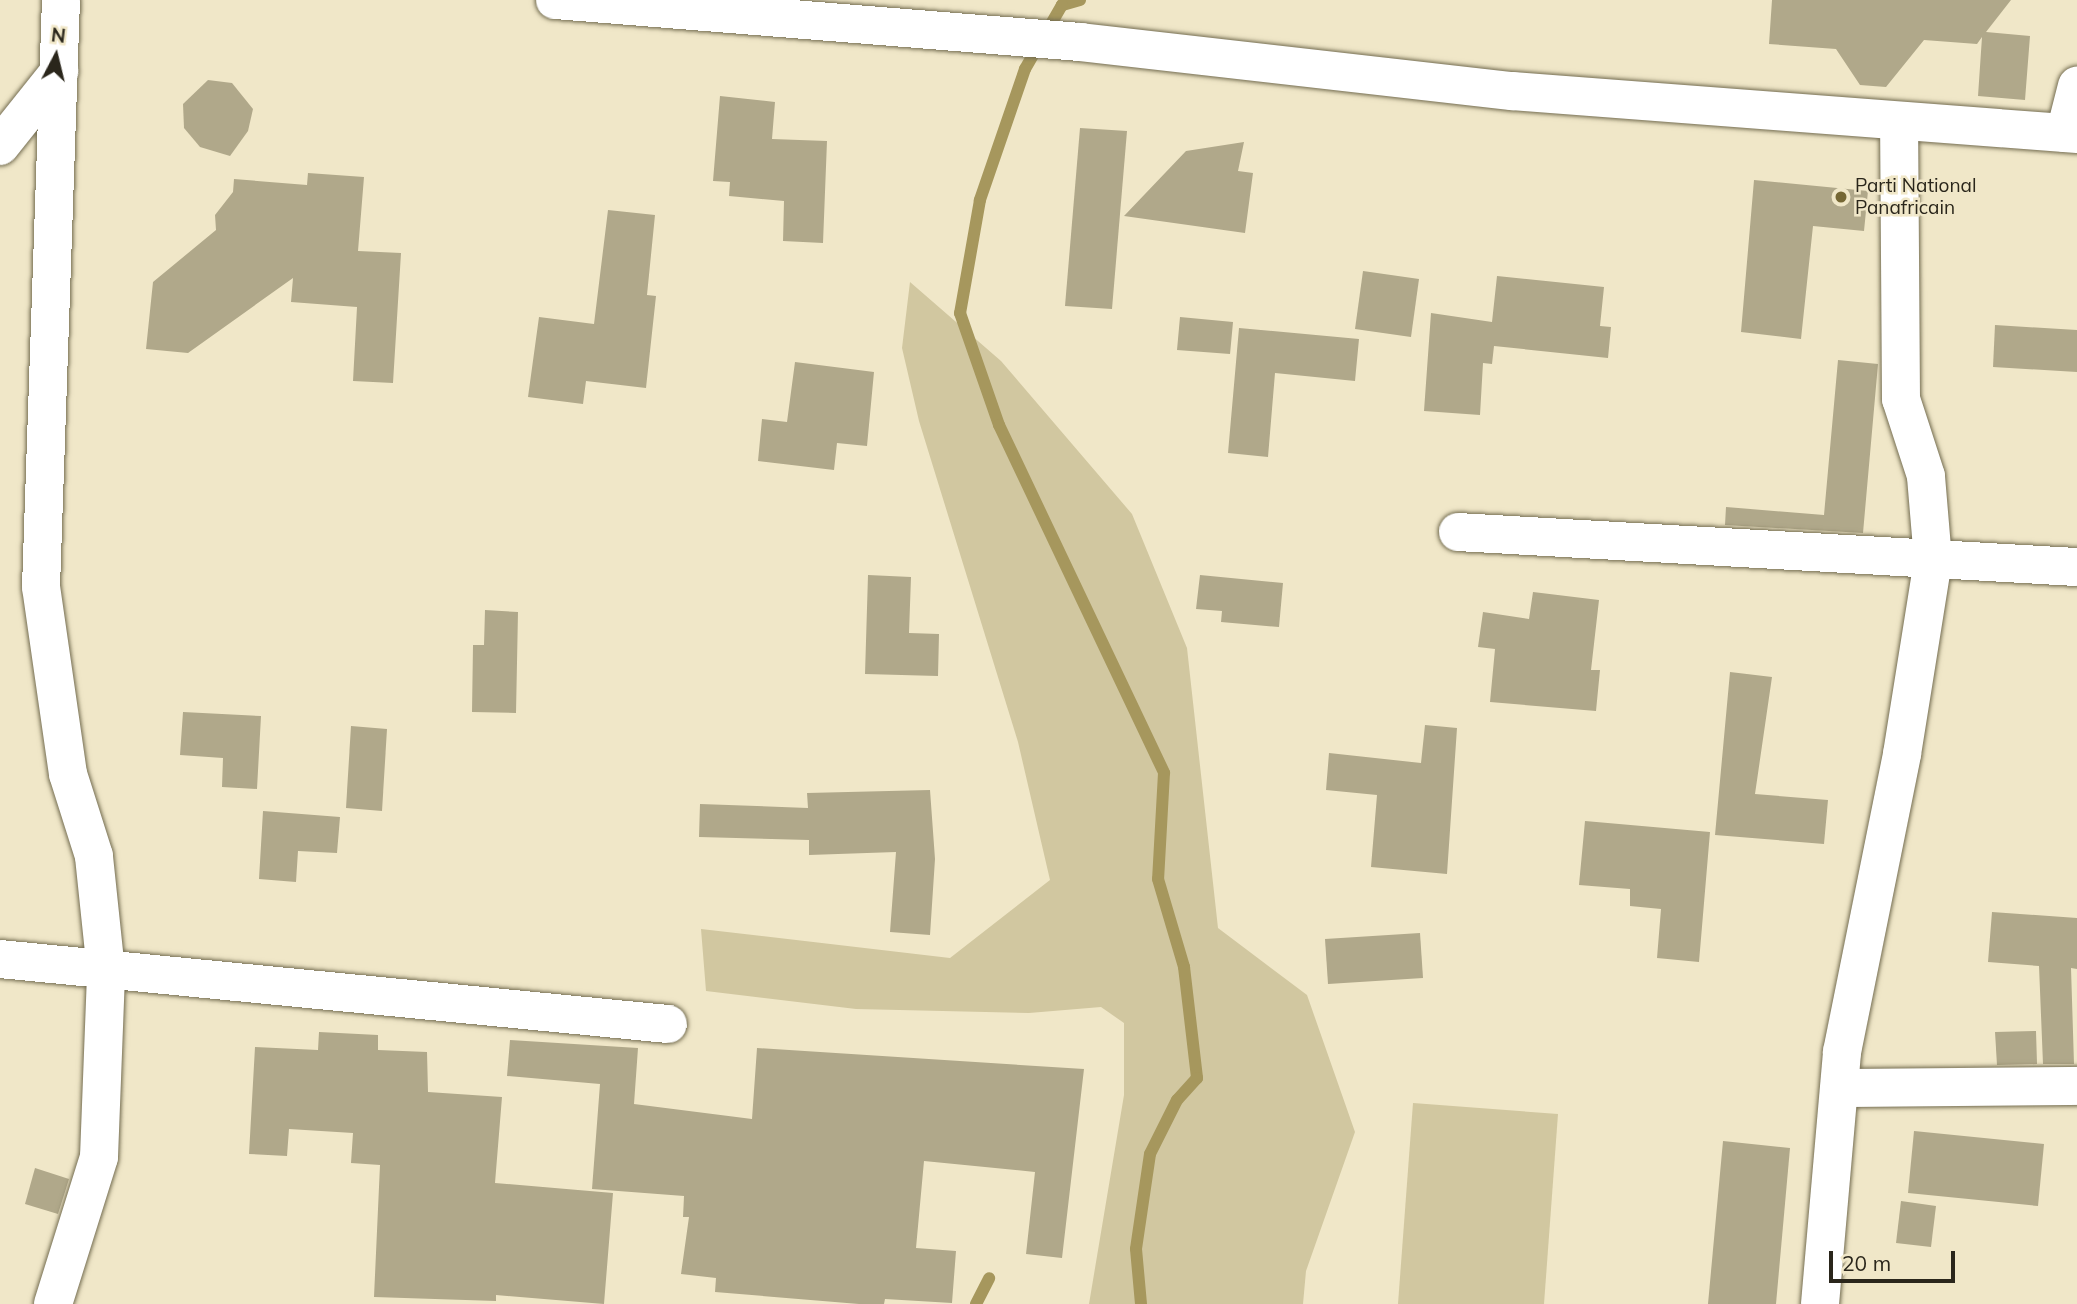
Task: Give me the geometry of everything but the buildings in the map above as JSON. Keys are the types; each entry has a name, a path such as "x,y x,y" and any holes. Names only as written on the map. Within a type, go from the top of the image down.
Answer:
{"street":[{"path":"53,1304 99,1157 106,971 94,856 68,774 41,587 61,0"},
{"path":"555,0 1080,42 1512,91 1899,123 2071,134 2077,86"},
{"path":"927,0 955,32"},
{"path":"0,146 59,72"},
{"path":"1820,1304 1840,1087 1933,560 1926,476 1901,399 1895,333 1899,123"},
{"path":"1458,532 2077,567"},
{"path":"0,960 668,1024"},
{"path":"1840,1087 2077,1086"}],"shaded area":[{"path":"910,282 1001,361 1132,514 1187,648 1218,928 1307,995 1355,1132 1306,1271 1303,1304 1089,1304 1124,1095 1124,1023 1101,1007 1029,1013 856,1009 706,991 701,929 950,958 1050,880 1018,742 919,421 902,348"},
{"path":"1413,1103 1558,1114 1544,1304 1398,1304"}],"waterway":[{"path":"1080,0 1062,5 1025,69 980,200 960,313 999,425 1164,773 1158,879 1184,967 1197,1078 1177,1100 1150,1154 1136,1249 1141,1304"},
{"path":"976,1304 989,1278"}],"place":[{"name":"Parti National Panafricain","path":"1841,197"}]}
